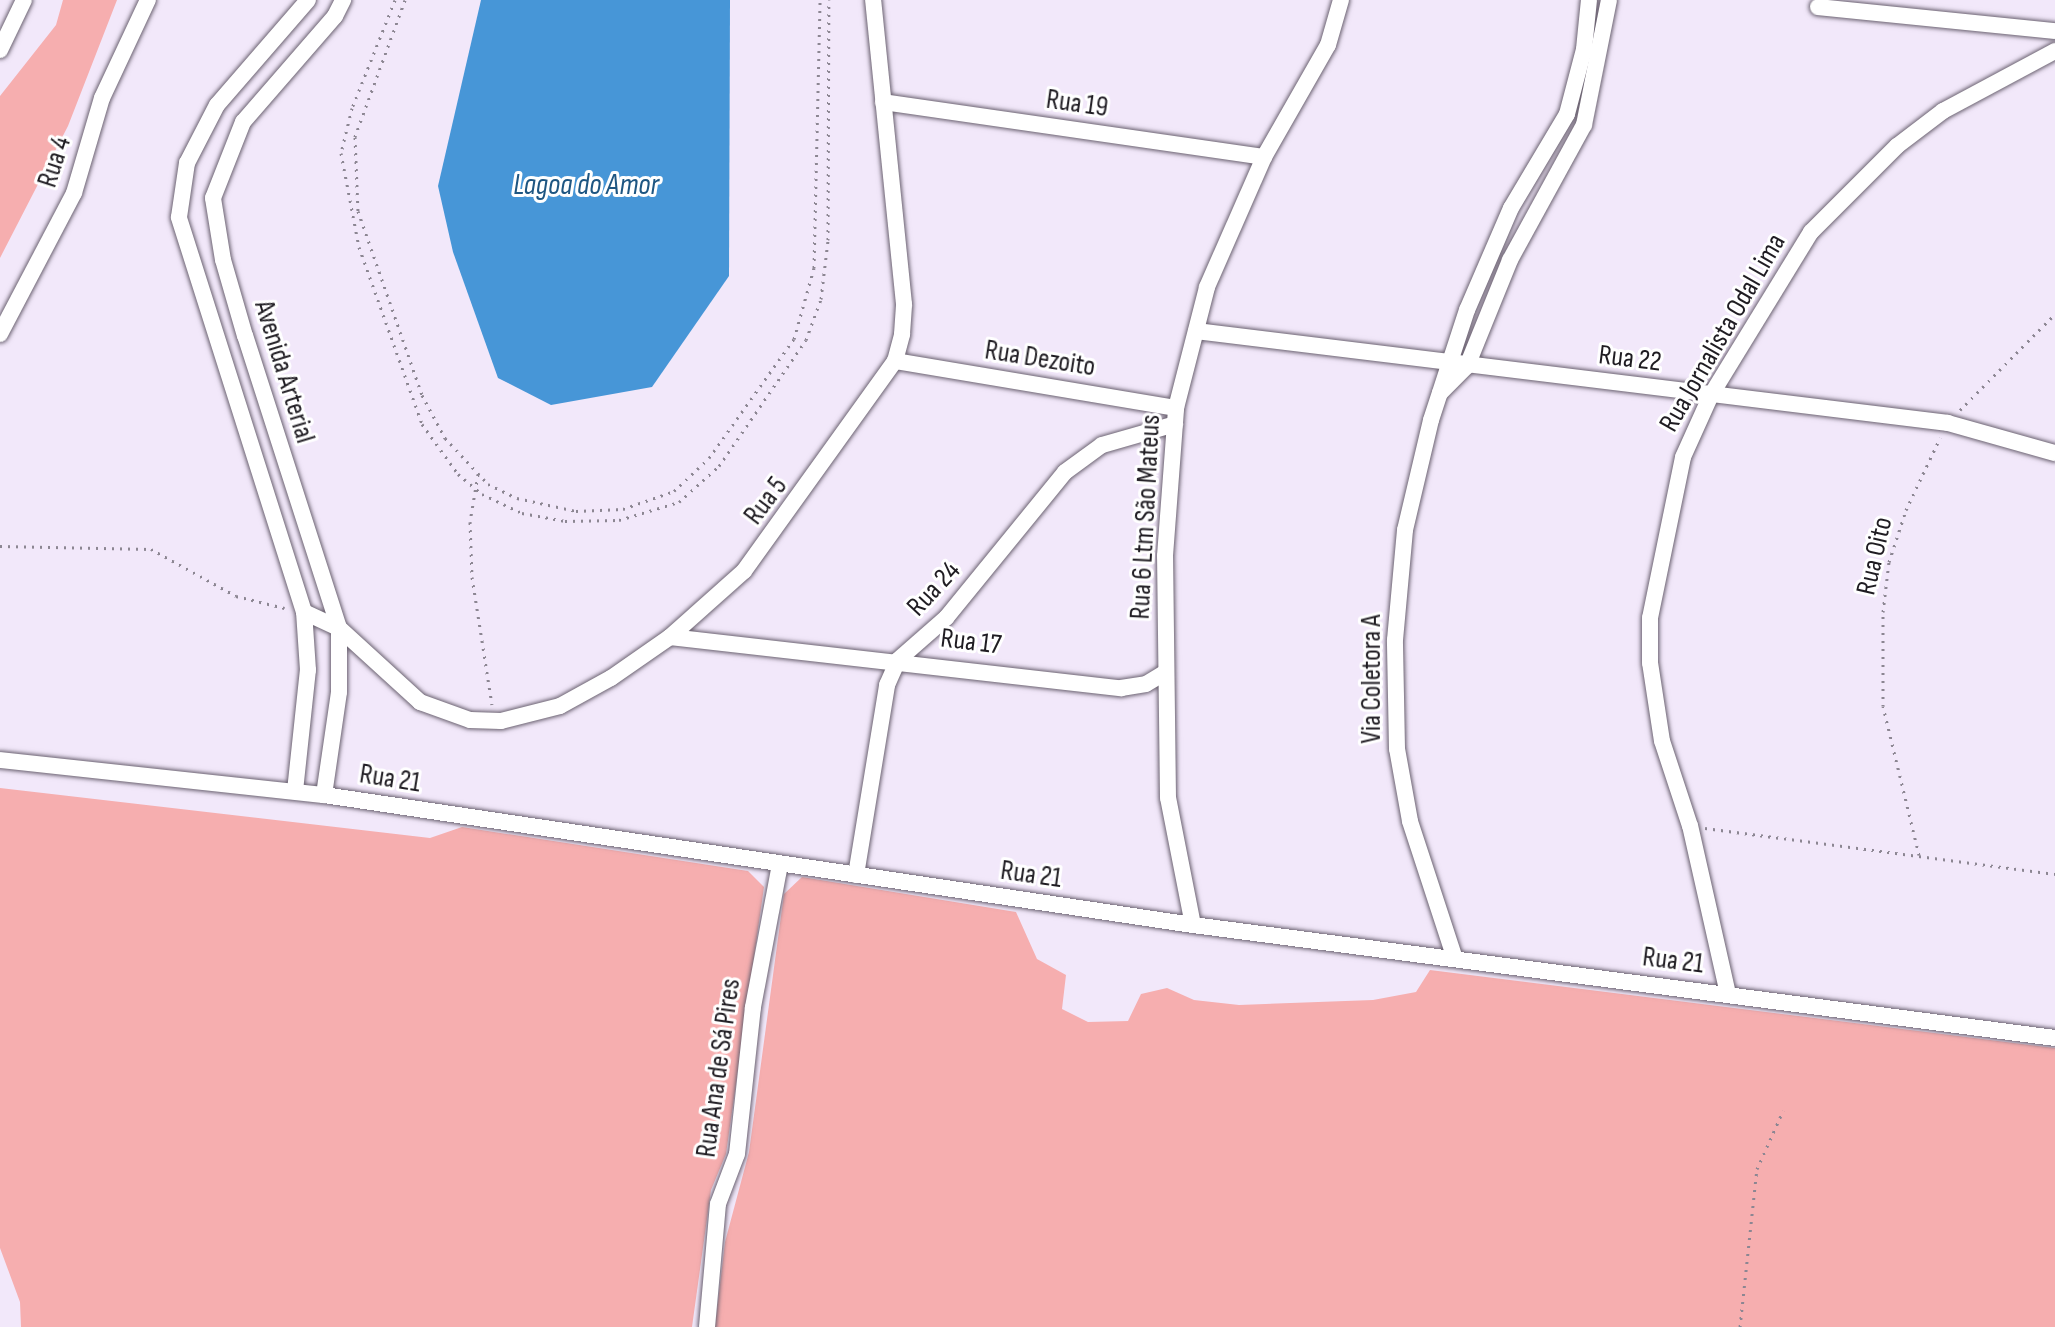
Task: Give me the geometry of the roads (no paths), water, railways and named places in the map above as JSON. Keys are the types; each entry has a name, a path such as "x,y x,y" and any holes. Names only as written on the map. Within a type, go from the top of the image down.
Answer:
{"street":[{"path":"0,50 24,0"},
{"name":"Rua 4","path":"0,334 69,203 102,98 148,0"},
{"name":"Avenida Arterial","path":"295,791 308,670 304,612 179,217 187,163 217,105 308,0"},
{"name":"Avenida Arterial","path":"324,795 339,692 339,628 245,336 223,260 213,198 243,122 313,43 343,0"},
{"name":"Rua 5","path":"339,628 420,702 470,720 495,721 560,706 670,637 763,549 895,361 904,304 873,0"},
{"name":"Rua 6 Ltm São Mateus","path":"1193,925 1169,816 1165,556 1176,416 1207,287 1264,157 1328,45 1341,0"},
{"name":"Via Coletora A","path":"1455,959 1410,821 1394,706 1405,530 1448,363 1511,208 1563,125 1584,49 1589,0"},
{"path":"1439,394 1467,366 1510,260 1584,125 1596,85 1609,0"},
{"path":"1818,7 1972,18 2055,31"},
{"name":"Rua Jornalista Odal Lima","path":"1728,994 1690,826 1654,702 1650,628 1678,473 1711,395 1786,269 1850,191 1943,111 2055,51"},
{"name":"Rua 19","path":"883,102 1264,157"},
{"name":"Rua 22","path":"1196,331 1948,423 2055,453"},
{"name":"Rua Dezoito","path":"895,361 1176,416"},
{"name":"Rua 24","path":"856,875 887,685 898,660 946,618 1065,472 1102,445 1176,416"},
{"path":"304,612 339,628"},
{"name":"Rua 17","path":"670,637 898,660 1121,688 1146,684 1166,672"},
{"name":"Rua 21","path":"0,760 295,791 1193,925 2055,1038"},
{"name":"Rua Ana de Sá Pires","path":"707,1327 718,1204 737,1154 753,1007 780,864"}],"water":[{"name":"Lagoa do Amor","path":"481,0 730,0 729,276 652,387 551,405 498,378 453,252 438,186"}]}
